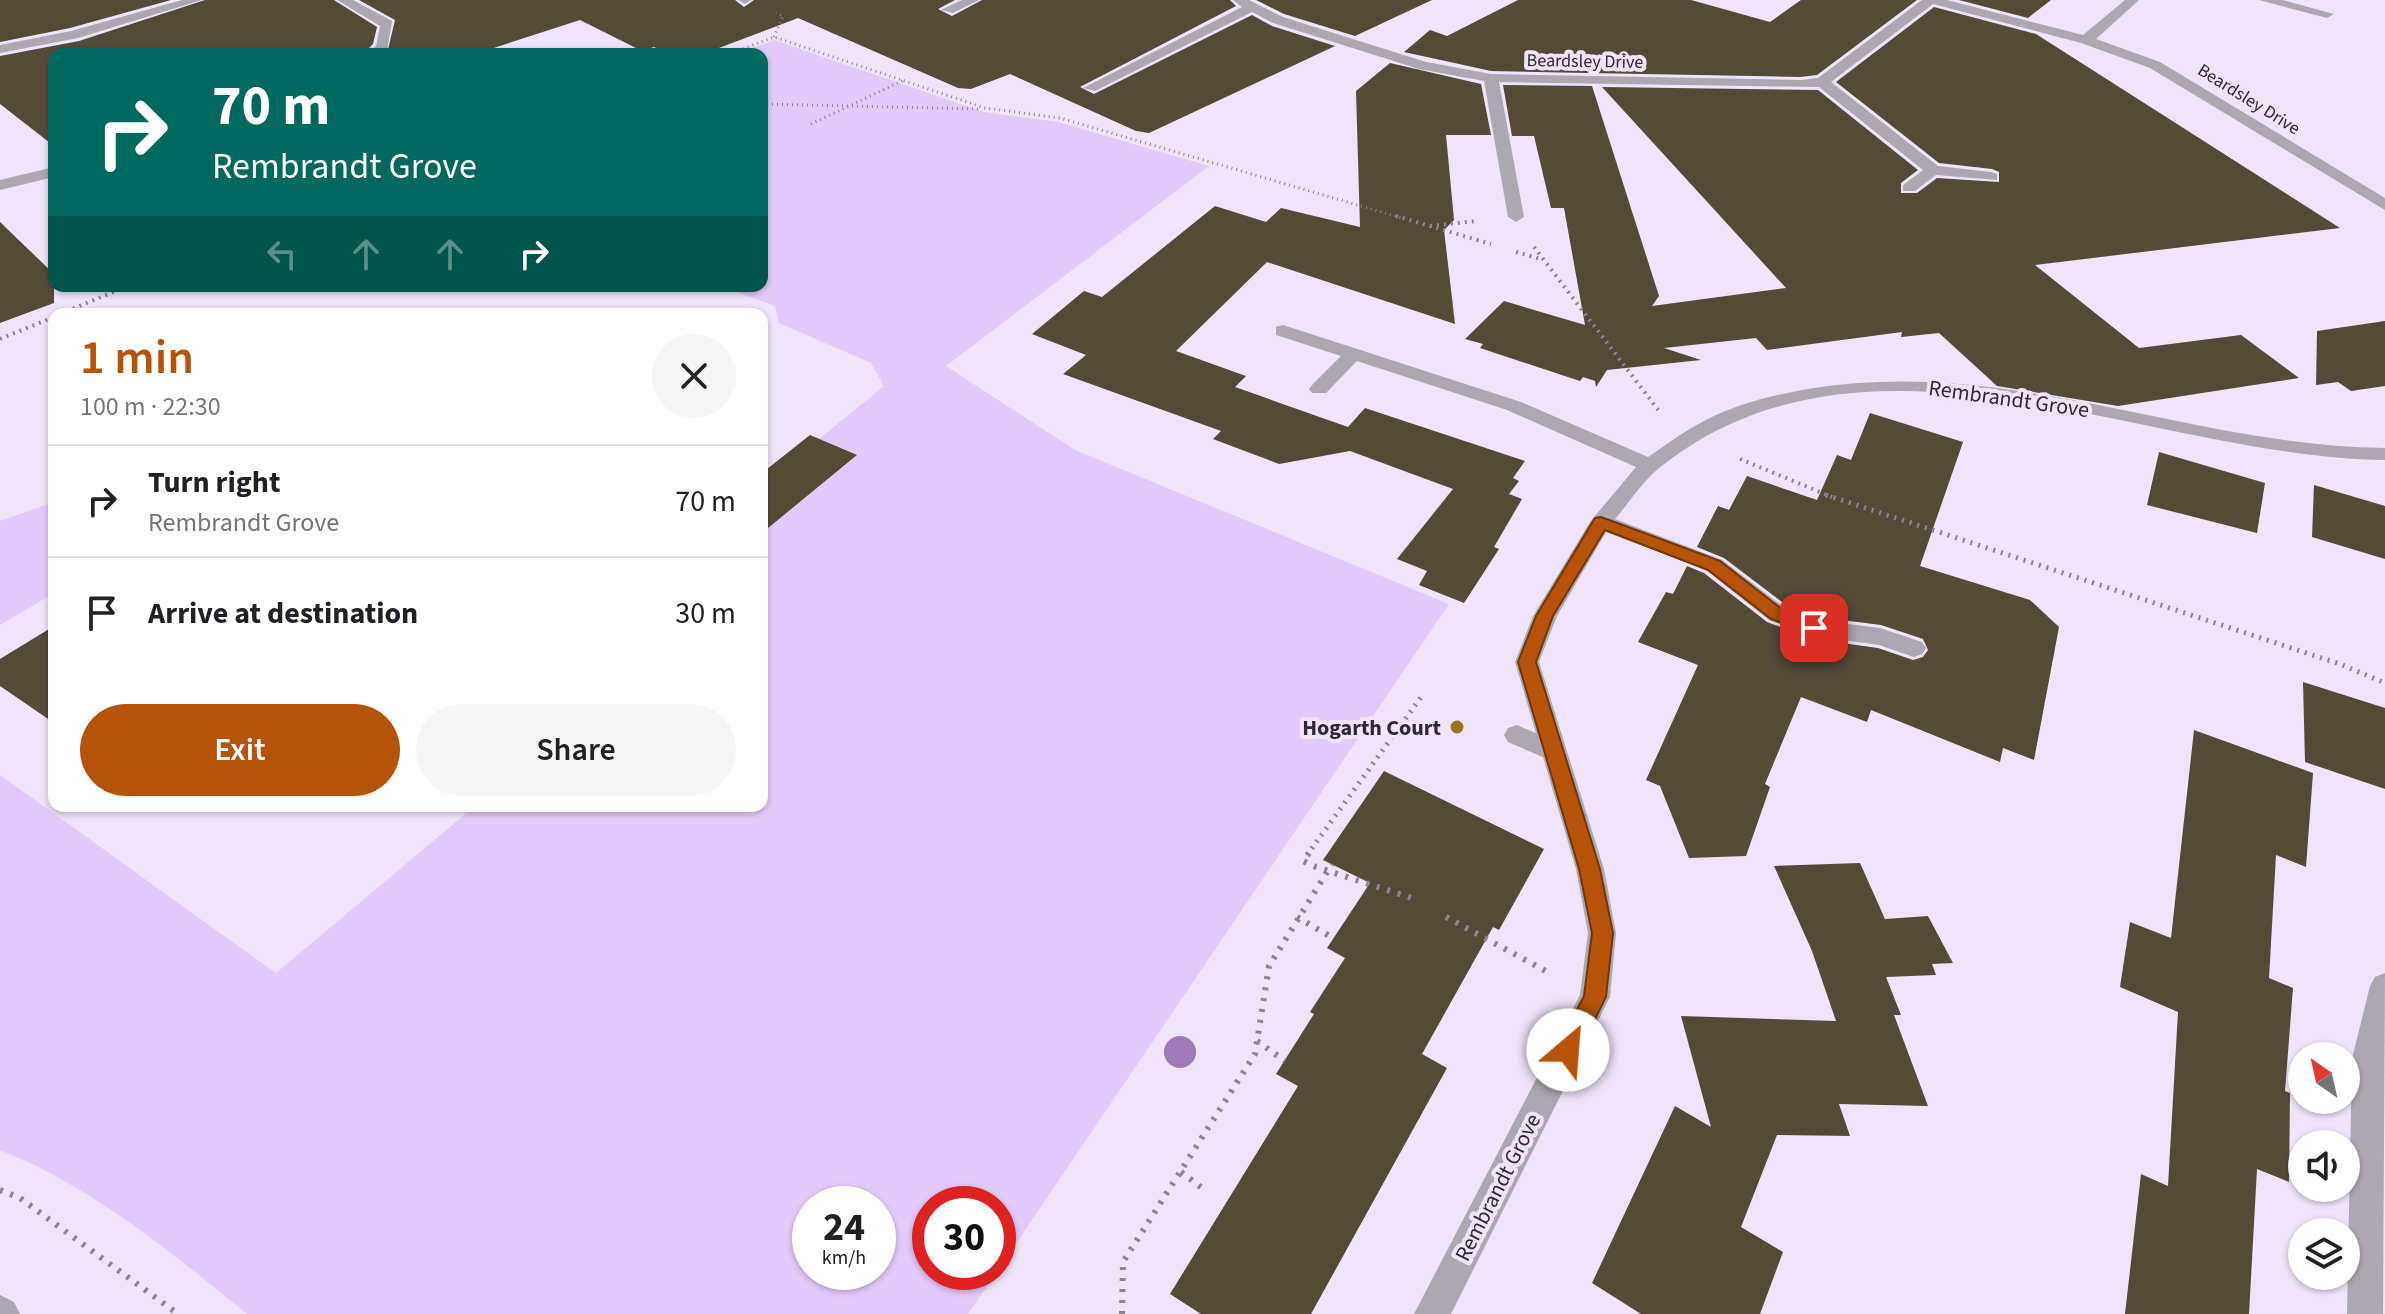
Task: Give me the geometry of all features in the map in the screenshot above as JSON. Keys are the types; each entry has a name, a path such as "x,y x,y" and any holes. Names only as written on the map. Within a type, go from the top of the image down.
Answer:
{"street":[{"path":"0,49 73,35 196,0"},
{"path":"344,0 387,24 382,48"},
{"path":"948,10 973,0"},
{"name":"Beardsley Drive","path":"1090,88 1244,4 1424,66 1491,78 1822,82 1931,0 2086,40 2155,65 2385,205"},
{"path":"2086,40 2133,0"},
{"path":"2265,0 2327,14"},
{"path":"1491,78 1516,217"},
{"path":"1822,82 1933,170 1991,177"},
{"path":"1909,188 1933,170"},
{"path":"0,185 48,173"},
{"path":"1283,331 1514,406 1649,465"},
{"path":"1319,389 1353,354"},
{"name":"Rembrandt Grove","path":"1432,1314 1595,997 1602,933 1590,869 1527,662 1545,616 1601,522 1649,465 1680,439 1745,409 1822,391 1910,384 2022,396 2279,443 2385,454"},
{"path":"1601,522 1714,565 1777,614 1814,628 1880,637 1914,648"},
{"path":"1517,735 1552,751"},
{"path":"2365,1314 2367,1059 2385,986"}],"path":[{"path":"745,48 774,37 985,108"},
{"path":"811,124 904,80"},
{"path":"768,104 844,109 985,108 1060,118 1500,247"},
{"path":"1514,251 1542,259 1680,439 1744,461 1802,487 2266,639 2385,683"},
{"path":"75,308 113,292"},
{"path":"0,339 48,319"},
{"path":"1415,899 1372,883 1324,872 1303,861 1424,693"},
{"path":"1122,1314 1123,1262 1255,1054 1269,966 1324,872 1332,864"},
{"path":"1297,917 1333,938"},
{"path":"1446,917 1595,997"},
{"path":"1257,1041 1285,1061"},
{"path":"1181,1172 1202,1188"},
{"path":"0,1190 20,1198 178,1314"}],"shaded area":[{"path":"774,40 984,112 1058,122 1209,166 946,366 1075,450 1449,604 1016,1243 1016,1186 912,1186 912,1290 985,1290 968,1314 247,1314 159,1244 98,1201 0,1150 0,775 276,973 468,812 768,812 768,528 856,456 819,439 884,386 871,363 779,323 775,306 736,292 768,292 768,48 753,48"},
{"path":"48,504 48,597 0,625 0,521"}],"building":[{"path":"0,0 171,0 70,28 0,42"},
{"path":"205,0 334,0 377,27 369,48 48,48 48,141 0,104 0,56 79,41"},
{"path":"359,0 735,0 744,7 754,0 955,0 938,9 952,16 982,0 1230,0 1236,6 1080,87 1094,94 1252,15 1272,26 1335,46 1149,133 1136,131 1010,74 971,89 958,88 798,18 719,48 636,48 580,20 494,48 388,48 395,20"},
{"path":"1256,0 1432,0 1355,36 1284,14"},
{"path":"1518,0 1691,0 1770,22 1801,0 1917,0 1817,75 1800,77 1589,73 1587,70 1588,73 1491,71 1404,52 1430,30 1447,36"},
{"path":"1959,0 2051,0 2028,18"},
{"path":"1934,7 2036,34 2340,228 2035,265 2139,348 2241,335 2299,378 2118,406 1997,386 1939,333 1901,337 1902,332 1767,350 1756,338 1664,348 1701,360 1607,370 1596,387 1595,381 1583,377 1580,381 1480,348 1483,344 1465,339 1504,301 1585,325 1564,208 1551,208 1534,136 1512,136 1503,85 1592,86 1659,296 1652,306 1786,288 1602,87 1818,90 1918,170 1901,183 1901,193 1917,193 1937,178 1999,182 1999,172 1992,169 1939,163 1836,82"},
{"path":"1390,63 1481,84 1491,135 1446,135 1454,220 1444,230 1455,324 1267,262 1176,351 1246,376 1235,387 1348,427 1365,408 1525,461 1513,478 1519,481 1509,494 1522,499 1494,547 1499,549 1464,603 1419,585 1427,571 1397,559 1453,489 1350,451 1279,464 1213,439 1221,431 1063,374 1086,355 1032,334 1084,291 1102,297 1215,206 1266,222 1281,208 1360,227 1356,91"},
{"path":"0,222 48,268 48,292 54,292 54,303 0,323"},
{"path":"2385,321 2385,386 2351,391 2338,382 2316,385 2317,331"},
{"path":"1870,413 1963,442 1920,566 2030,600 2059,627 2034,760 2003,748 2000,762 1871,710 1867,722 1801,697 1765,784 1770,787 1746,856 1689,858 1660,786 1646,780 1698,665 1638,642 1666,592 1673,594 1687,566 1704,573 1767,622 1813,639 1878,648 1913,660 1923,657 1928,650 1923,639 1881,625 1818,617 1786,605 1724,558 1697,547 1718,506 1729,510 1747,476 1817,500 1837,455 1851,460"},
{"path":"810,435 857,455 768,528 768,468"},
{"path":"2159,452 2265,483 2257,533 2147,505"},
{"path":"2314,485 2385,506 2385,559 2312,537"},
{"path":"48,630 48,719 0,686 0,659"},
{"path":"2303,682 2385,708 2385,789 2305,762"},
{"path":"2194,730 2313,773 2306,867 2276,855 2269,978 2293,988 2285,1091 2288,1092 2290,1114 2288,1182 2257,1169 2249,1314 2125,1314 2141,1174 2168,1186 2178,1012 2120,987 2130,922 2171,938"},
{"path":"1384,771 1544,849 1499,930 1493,927 1422,1054 1447,1068 1311,1314 1201,1314 1170,1294 1298,1086 1276,1074 1314,1014 1310,1012 1345,958 1327,948 1370,883 1323,860"},
{"path":"1860,863 1885,919 1928,916 1953,963 1932,964 1936,975 1886,977 1901,1015 1894,1015 1928,1106 1839,1104 1850,1136 1777,1135 1741,1227 1783,1252 1760,1314 1641,1314 1592,1283 1675,1106 1711,1127 1681,1016 1836,1021 1812,951 1774,866"}],"place":[{"name":"Hogarth Court","path":"1457,727"}],"route":[{"path":"1568,1050 1595,997 1602,933 1590,869 1527,662 1545,616 1601,522 1714,565 1777,614 1814,628"}]}
